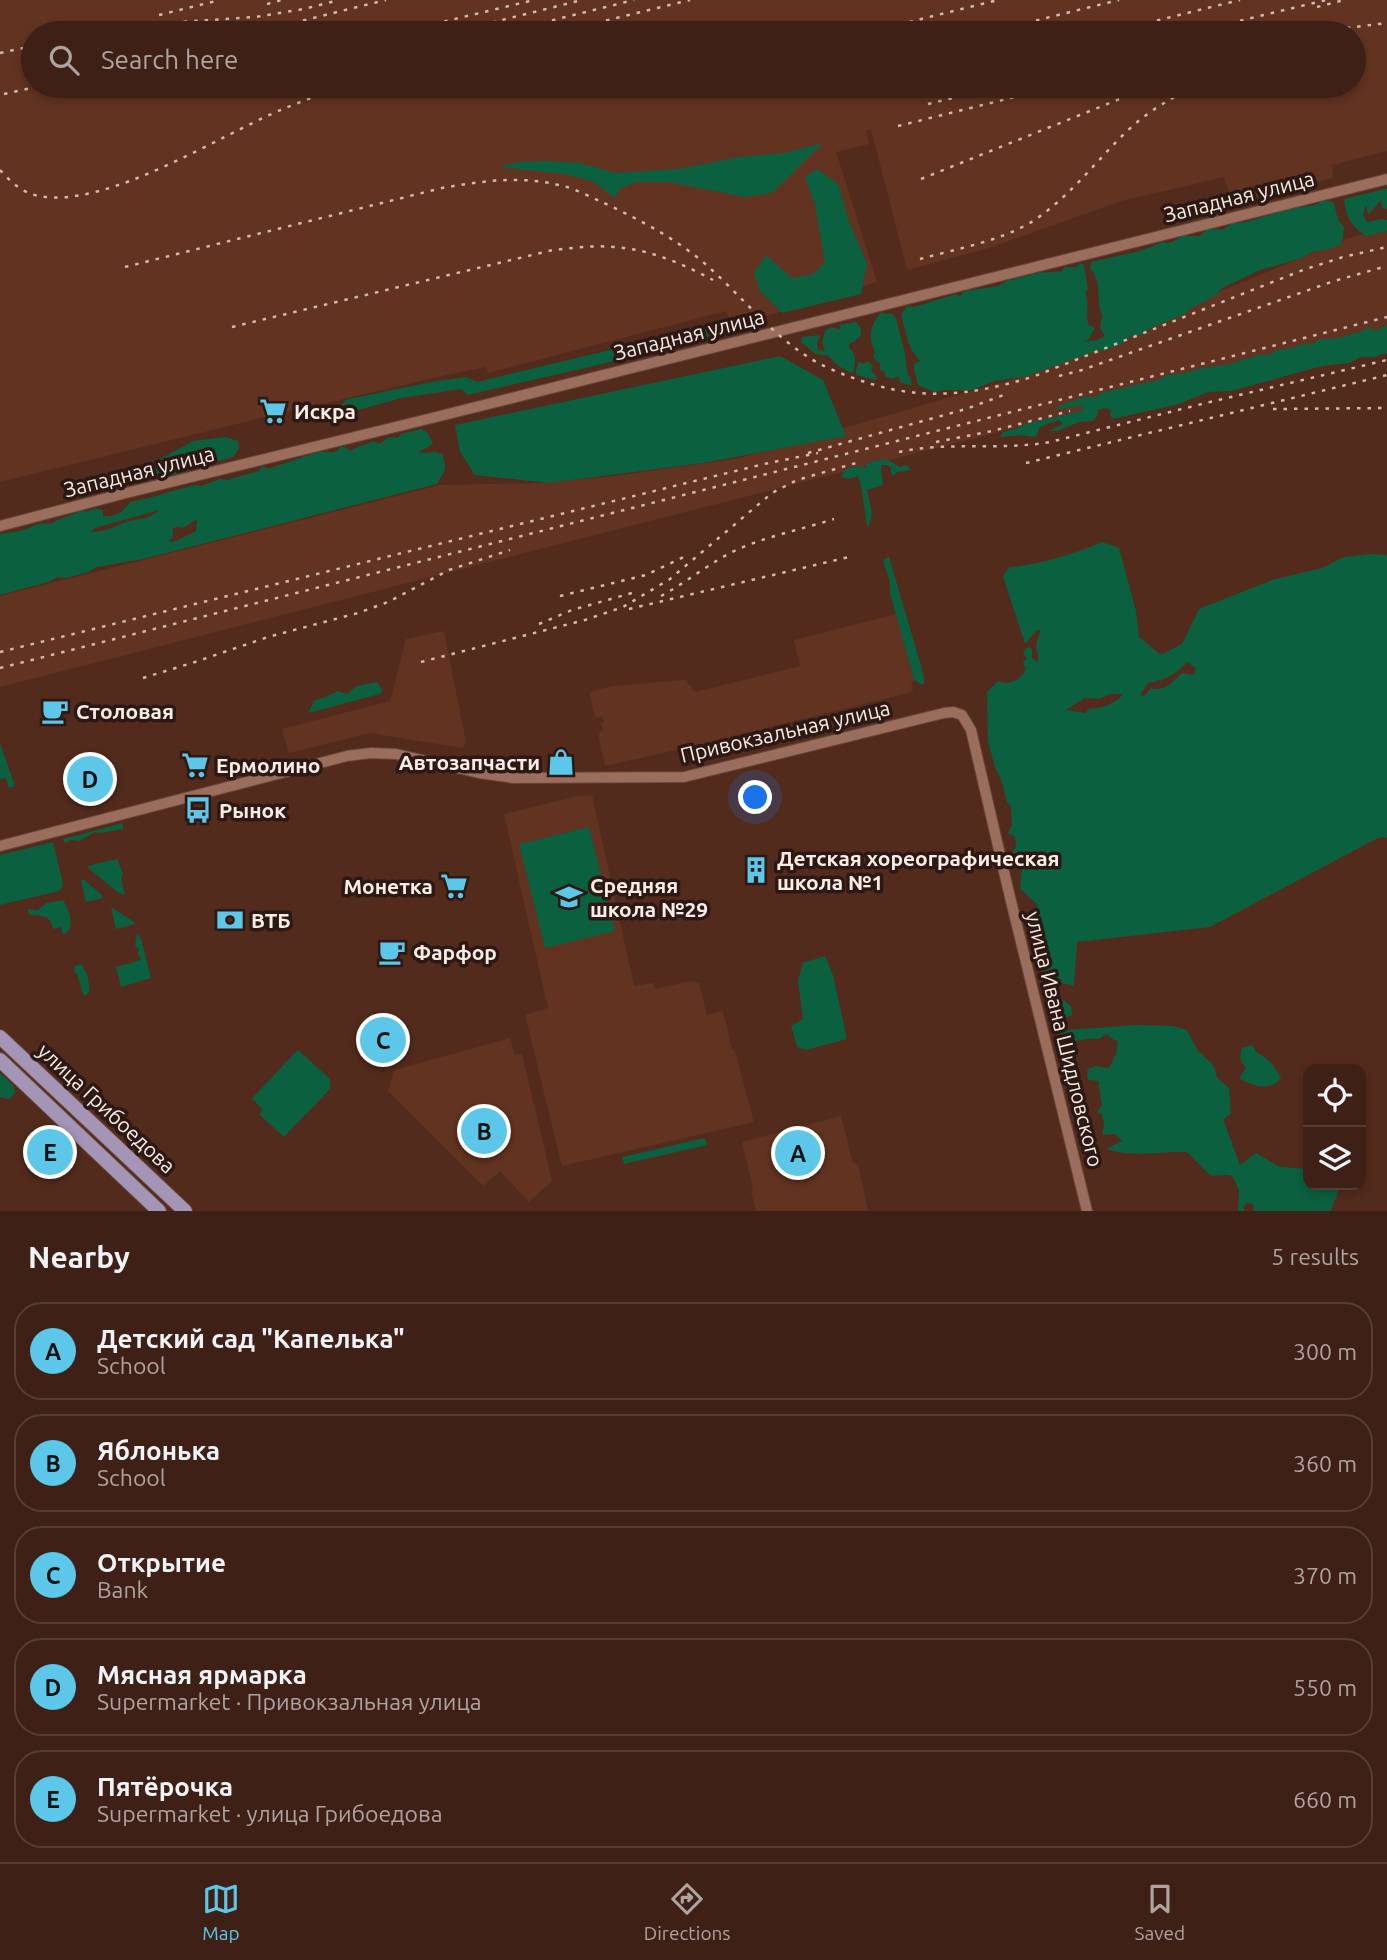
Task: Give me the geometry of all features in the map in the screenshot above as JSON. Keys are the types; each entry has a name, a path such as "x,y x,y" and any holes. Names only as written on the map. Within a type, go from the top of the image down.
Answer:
{"main road":[{"name":"улица Грибоедова","path":"0,1037 185,1211"},
{"name":"улица Грибоедова","path":"0,1060 159,1211"}],"street":[{"name":"Западная улица","path":"0,526 1387,179"},
{"name":"Привокзальная улица","path":"0,846 347,756 396,754 513,778 684,777 944,713 962,715"},
{"name":"улица Ивана Шидловского","path":"962,715 971,730 1087,1211"}],"shaded area":[{"path":"0,0 1387,0 1387,151 1332,165 1333,178 1233,203 1224,177 1121,201 989,248 907,270 871,129 866,130 869,144 836,152 877,282 733,326 726,311 488,373 485,367 0,482"},
{"path":"1387,228 1387,333 0,687 0,596 440,485 539,483 736,459 1010,380 1349,238"},
{"path":"896,614 914,680 911,684 913,692 605,766 598,733 603,732 601,723 604,722 602,716 595,718 589,692 613,686 685,680 695,692 800,666 794,640"},
{"path":"444,631 466,742 462,748 370,733 289,753 282,729 390,701 406,639"},
{"name":"Средняя школа №29","path":"592,795 634,986 653,983 655,989 691,981 699,983 707,1015 723,1011 754,1122 562,1166 525,1015 548,1008 504,814"},
{"path":"510,1038 515,1055 522,1054 552,1181 529,1202 500,1171 483,1186 388,1091 394,1070"},
{"path":"841,1116 853,1163 858,1164 868,1211 756,1211 742,1142"}],"green space":[{"path":"823,143 772,193 745,197 668,182 637,182 619,189 615,198 592,181 563,174 499,167 518,162 548,161 579,163 616,173 678,169 740,157 784,153"},
{"path":"817,169 838,184 850,224 867,264 861,294 782,313 760,291 754,273 766,255 792,278 813,274 825,263 815,205 805,177"},
{"path":"1387,189 1387,209 1382,208 1381,200 1368,215 1365,206 1363,215 1367,222 1387,220 1387,231 1367,236 1350,221 1344,199"},
{"path":"1325,200 1334,203 1338,220 1344,227 1342,244 1260,270 1222,288 1214,297 1181,316 1140,335 1131,336 1123,343 1102,352 1101,349 1027,376 995,381 972,390 934,392 918,385 913,364 920,361 908,342 901,314 907,306 914,307 956,294 960,296 964,291 999,286 1006,281 1041,272 1061,272 1064,267 1076,267 1080,263 1084,265 1088,289 1085,293 1088,322 1089,326 1095,327 1089,339 1082,342 1097,340 1105,336 1100,324 1103,317 1097,280 1090,269 1091,262 1140,251 1163,242 1170,243 1182,236 1200,236 1208,228 1223,230 1232,223 1247,222"},
{"path":"881,312 891,313 896,318 912,386 900,382 898,376 893,379 886,377 873,357 875,351 871,331"},
{"path":"856,322 861,328 861,335 849,344 855,356 853,373 842,368 827,355 815,353 801,343 802,337 820,335 818,350 825,351 822,342 825,331 831,327 840,329 839,325"},
{"path":"1385,326 1387,353 1374,357 1361,357 1349,363 1322,366 1231,391 1208,392 1179,404 1112,419 1111,410 1106,408 1098,410 1092,421 1079,422 1057,431 1048,431 1063,424 1059,420 1040,427 1036,437 1000,437 1003,432 1026,424 1081,411 1084,405 1053,408 1084,397 1096,397 1104,392 1159,380 1167,375 1230,364 1278,350 1312,344 1321,339 1338,338 1370,327 1375,331"},
{"path":"725,327 731,334 468,395 461,389 401,398 338,413 338,407 348,399 466,377 477,382 698,329"},
{"path":"780,356 823,380 846,436 704,463 548,483 475,475 460,452 455,425"},
{"path":"868,361 873,366 871,370 877,377 876,380 856,375 859,362 864,364"},
{"path":"421,429 427,432 433,443 419,453 442,454 445,470 437,484 143,559 97,567 88,572 66,578 58,577 0,595 0,534 45,523 51,524 82,510 87,512 99,509 103,511 103,516 111,516 122,511 130,502 220,479 227,480 259,471 262,466 268,469 318,452 336,452 340,447 351,451 373,441 379,444 390,437 398,438 401,434","holes":["159,510 147,517 91,532 95,528","197,519 196,531 168,542 173,537 173,528 183,528"]},
{"path":"225,437 238,441 239,449 233,457 166,477 140,474 141,469 194,441"},
{"path":"882,459 900,467 906,465 912,470 897,472 894,476 891,468 882,465 883,485 867,490 871,514 867,527 858,476 849,479 841,477 844,470 865,468 868,463"},
{"path":"1102,542 1119,548 1136,611 1139,637 1161,655 1182,644 1199,609 1272,580 1322,568 1344,557 1387,555 1387,838 1372,841 1210,927 1077,942 1074,986 1048,979 1042,967 1039,947 1029,923 1032,912 1038,905 1020,889 1022,866 1011,855 1016,846 1015,837 1008,833 1012,825 1011,806 1007,802 988,742 987,692 998,681 1011,682 1023,674 1026,670 1023,663 1027,658 1023,654 1026,648 1030,647 1032,658 1037,662 1039,656 1037,643 1041,631 1037,630 1025,644 1003,576 1010,567 1069,555","holes":["1187,662 1196,668 1193,675 1182,673 1164,687 1151,688 1144,696 1140,695 1148,683 1169,676","1110,694 1123,694 1104,707 1090,708 1085,713 1066,710 1085,698 1099,699"]},
{"path":"889,557 924,676 922,685 914,680 890,593 890,582 883,560"},
{"path":"377,682 383,691 380,694 308,713 315,700 338,691 347,694 357,686"},
{"path":"0,743 15,786 9,788 6,778 0,779"},
{"path":"123,823 123,829 95,832 79,841 65,843 63,839"},
{"path":"589,827 615,931 545,948 519,844"},
{"path":"53,842 63,886 59,891 0,905 0,855"},
{"path":"117,859 123,874 121,879 125,894 120,894 88,868"},
{"path":"83,879 103,898 86,902 81,881"},
{"path":"63,900 71,921 70,929 63,935 61,927 53,929 48,918 29,915 28,909 38,910 46,903"},
{"path":"111,907 134,922 135,924 116,929"},
{"path":"137,933 141,938 151,978 121,987 116,967 141,960 139,949 135,946"},
{"path":"825,956 833,975 847,1039 806,1050 797,1047 791,1026 803,1019 798,981 803,963"},
{"path":"81,964 89,985 89,992 85,996 74,971 75,966"},
{"path":"1059,996 1071,1006 1072,1015 1063,1019 1055,1014 1052,1006 1052,999"},
{"path":"1135,1025 1173,1026 1187,1030 1198,1051 1214,1066 1217,1078 1229,1088 1231,1114 1223,1119 1240,1165 1256,1153 1280,1167 1303,1169 1303,1190 1338,1192 1331,1211 1252,1211 1253,1204 1247,1203 1243,1207 1245,1211 1238,1211 1239,1190 1232,1176 1211,1176 1187,1152 1137,1154 1106,1149 1122,1141 1115,1134 1102,1135 1102,1114 1097,1112 1102,1105 1098,1081 1088,1080 1087,1070 1095,1066 1109,1068 1116,1054 1118,1041 1106,1034 1099,1039 1090,1038 1067,1046 1056,1031"},
{"path":"1253,1045 1256,1052 1268,1060 1277,1071 1281,1079 1276,1083 1266,1087 1239,1078 1246,1068 1240,1058 1242,1048"},
{"path":"298,1050 330,1079 330,1089 284,1137 259,1114 263,1110 252,1098"},
{"path":"0,1073 16,1092 9,1099 0,1097"},
{"path":"1077,1090 1084,1096 1087,1104 1075,1114 1070,1102 1072,1093"},
{"path":"705,1138 707,1145 624,1164 622,1157"}],"railway":[{"path":"159,15 220,0"},
{"path":"267,4 282,0"},
{"path":"195,21 255,17 339,0"},
{"path":"301,21 386,0"},
{"path":"446,21 534,0"},
{"path":"498,21 582,0"},
{"path":"549,21 634,0"},
{"path":"604,21 690,0"},
{"path":"913,21 998,0"},
{"path":"1034,21 1119,0"},
{"path":"1155,21 1240,0"},
{"path":"1239,21 1326,0"},
{"path":"1317,7 1344,0"},
{"path":"1366,26 1387,23"},
{"path":"0,53 21,49"},
{"path":"4,94 21,90"},
{"path":"0,170 22,190 33,195 66,197 97,192 163,167 283,109 313,98"},
{"path":"928,104 953,98"},
{"path":"898,126 1011,98"},
{"path":"921,179 1122,98"},
{"path":"920,259 993,239 1033,221 1069,192 1139,120 1173,98"},
{"path":"125,267 442,188 502,180 548,183 573,189 602,202 680,244 703,262 778,334 821,364 843,374 896,390 942,394 987,389 1035,376 1303,270 1387,247"},
{"path":"232,327 553,250 606,246 627,248 678,263 713,280"},
{"path":"1059,376 1334,281 1387,266"},
{"path":"0,668 1387,317"},
{"path":"899,452 937,447 1012,446 1050,442 1387,360"},
{"path":"1026,463 1387,375"},
{"path":"808,453 966,409 1009,393"},
{"path":"1273,409 1387,408"},
{"path":"936,442 1070,411"},
{"path":"0,652 818,453"},
{"path":"421,662 585,620 623,607 670,579 772,493 797,480 856,463"},
{"path":"661,596 742,547 834,519"},
{"path":"143,678 268,637 358,613 388,602 449,570 510,550"},
{"path":"560,596 646,575 688,555"},
{"path":"629,609 849,557"},
{"path":"539,624 572,610 632,593"}],"place":[{"name":"Искра","path":"273,411"},
{"name":"Столовая","path":"55,711"},
{"name":"Автозапчасти","path":"561,762"},
{"name":"Ермолино","path":"195,765"},
{"name":"Мясная ярмарка","path":"90,779"},
{"name":"Рынок","path":"198,810"},
{"name":"Детская хореографическая школа №1","path":"756,870"},
{"name":"Монетка","path":"454,886"},
{"name":"Средняя школа №29","path":"569,897"},
{"name":"ВТБ","path":"230,920"},
{"name":"Фарфор","path":"392,952"},
{"name":"Открытие","path":"383,1040"},
{"name":"Яблонька","path":"484,1131"},
{"name":"Пятёрочка","path":"50,1152"},
{"name":"Детский сад \"Капелька\"","path":"798,1153"}]}
